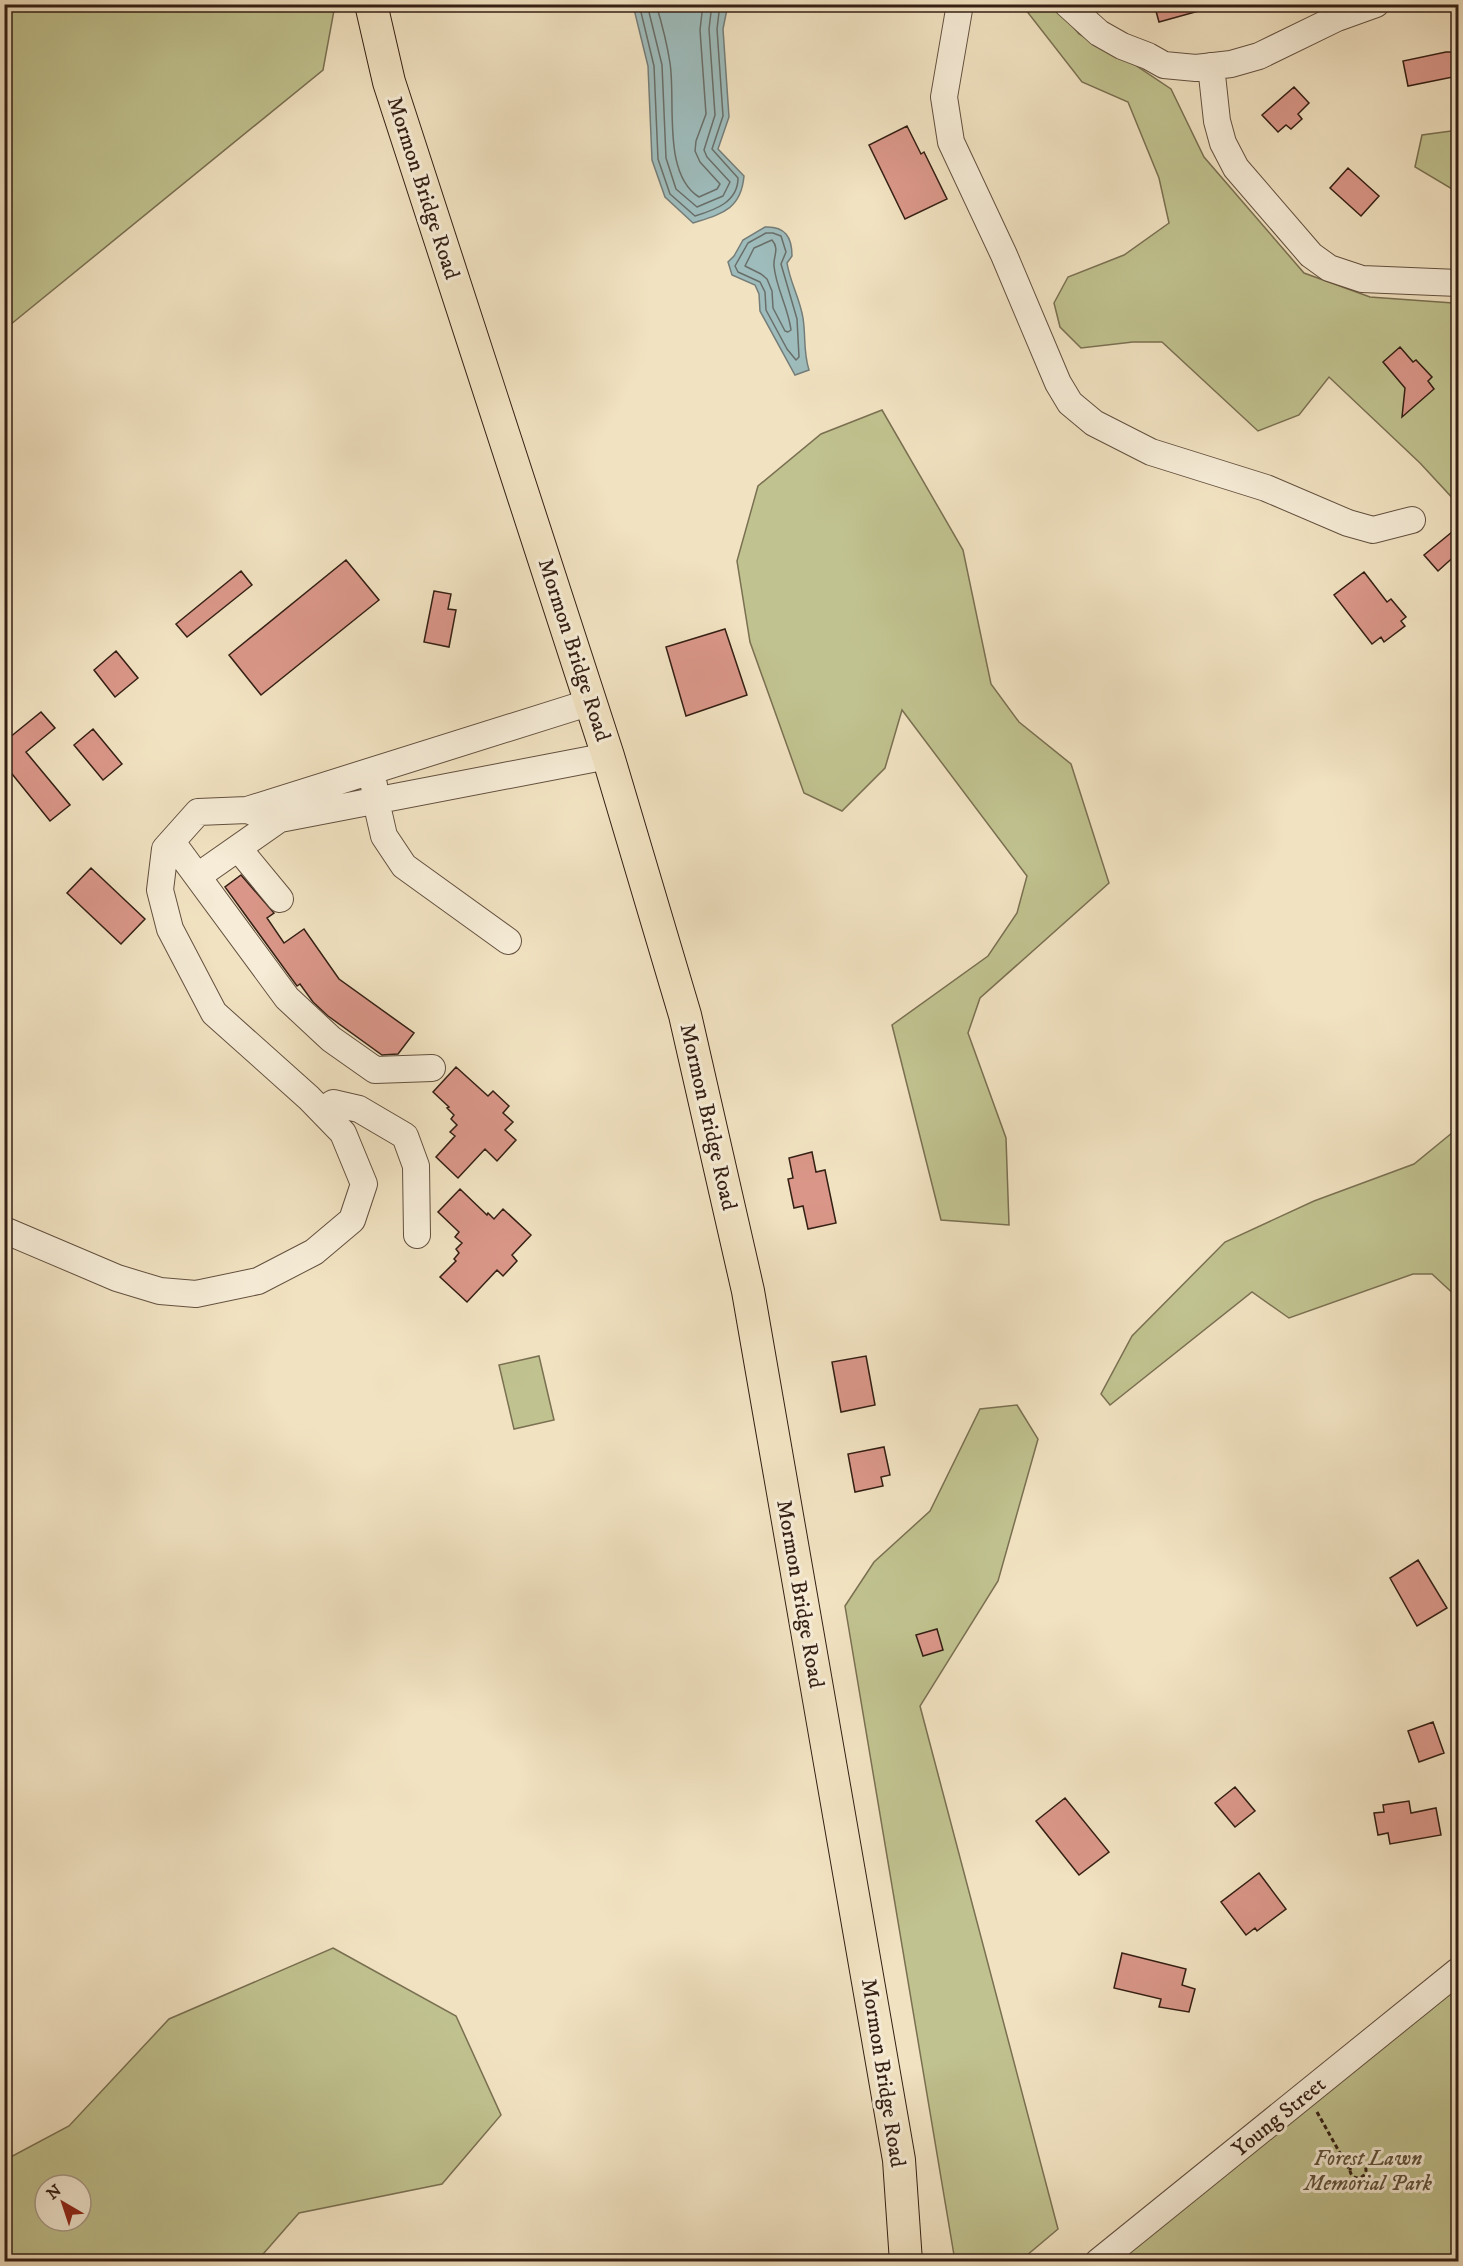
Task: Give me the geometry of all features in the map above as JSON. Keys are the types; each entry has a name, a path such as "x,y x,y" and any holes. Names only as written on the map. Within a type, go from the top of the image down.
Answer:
{"main road":[{"name":"Mormon Bridge Road","path":"371,4 389,82 591,702 685,1015 748,1291 899,2160 906,2262"}],"street":[{"path":"960,4 944,97 951,142 1004,255 1058,383 1070,403 1094,423 1151,452 1266,488 1348,523 1373,530 1412,520"},
{"path":"1067,4 1099,33 1122,46 1164,65 1196,68 1231,64 1259,56 1337,18 1376,4"},
{"path":"1211,66 1217,121 1222,143 1236,168 1311,255 1329,268 1362,279 1458,283"},
{"path":"4,1230 117,1278 160,1291 196,1294 258,1281 314,1252 352,1220 364,1184 343,1133 322,1111 214,1013 170,929 160,890 165,849 198,813 246,810 591,702"},
{"path":"246,810 278,820 608,756"},
{"path":"373,770 376,801 384,836 404,866 508,941"},
{"path":"198,876 278,820"},
{"path":"172,842 287,998 331,1039 375,1070 432,1068"},
{"path":"238,848 280,899"},
{"path":"322,1111 333,1103 359,1109 405,1136 416,1166 417,1235"},
{"name":"Young Street","path":"1098,2262 1458,1971"}],"path":[{"path":"1316,2111 1352,2176 1357,2179 1365,2176 1367,2171 1364,2163 1358,2162 1353,2163 1350,2171"}],"green space":[{"path":"5,4 335,5 323,70 5,329"},
{"path":"1022,5 1055,5 1079,34 1135,65 1171,89 1204,157 1304,273 1370,297 1458,305 1458,504 1420,463 1329,377 1299,415 1258,431 1162,342 1133,342 1081,348 1060,327 1054,303 1068,277 1124,255 1169,223 1159,178 1128,102 1082,82"},
{"path":"1458,130 1458,187 1452,189 1415,167 1422,135"},
{"path":"882,410 963,550 991,684 1019,722 1071,764 1109,883 980,998 968,1033 1006,1138 1009,1225 941,1220 892,1025 988,956 1017,913 1027,876 902,710 885,768 842,811 804,793 750,642 737,561 758,486 821,434"},
{"path":"1458,1128 1458,1298 1432,1274 1413,1274 1289,1318 1252,1292 1110,1405 1101,1394 1132,1336 1225,1242 1314,1201 1414,1164"},
{"path":"539,1356 554,1420 514,1429 499,1365"},
{"path":"1017,1405 1038,1439 998,1581 920,1706 1058,2229 1020,2261 955,2261 845,1606 874,1562 930,1511 980,1409"},
{"path":"333,1948 456,2016 501,2115 442,2184 299,2213 257,2261 5,2261 5,2160 69,2126 169,2019"},
{"name":"Forest Lawn Memorial Park","path":"1458,1984 1458,2261 1111,2261"}],"water":[{"path":"633,5 725,5 727,9 723,29 729,117 718,149 744,176 739,196 734,203 728,209 712,217 693,223 665,197 652,160 648,66"},
{"path":"765,227 778,228 786,234 791,243 792,256 787,263 802,311 809,370 795,375 760,311 759,294 755,285 732,275 728,262 743,240"}],"building":[{"path":"1154,4 1205,4 1206,9 1159,22"},
{"path":"1453,52 1458,76 1408,86 1403,61"},
{"path":"1294,87 1309,103 1298,114 1302,119 1291,129 1286,125 1278,132 1262,115"},
{"path":"907,126 921,154 924,152 947,199 905,219 869,145"},
{"path":"1348,168 1379,196 1361,216 1330,188"},
{"path":"1400,347 1413,362 1416,360 1432,377 1428,381 1434,389 1402,417 1405,388 1383,362"},
{"path":"1458,527 1458,553 1438,571 1424,555"},
{"path":"346,560 379,600 261,695 229,655"},
{"path":"241,571 252,585 187,637 176,624"},
{"path":"1364,572 1387,602 1391,599 1406,617 1401,621 1405,626 1384,642 1381,637 1372,644 1334,595"},
{"path":"434,591 451,594 448,609 456,610 449,647 424,642"},
{"path":"725,629 747,695 686,716 666,647"},
{"path":"116,651 138,678 115,697 94,670"},
{"path":"41,712 55,728 26,752 70,805 50,821 4,764 4,742"},
{"path":"93,729 122,764 103,780 74,745"},
{"path":"91,868 145,919 121,944 67,893"},
{"path":"241,875 274,913 267,918 284,943 304,929 339,979 414,1033 398,1054 382,1055 328,1016 313,1002 300,984 297,986 225,887"},
{"path":"456,1067 488,1096 493,1091 509,1106 503,1113 513,1122 505,1130 516,1140 497,1161 485,1149 458,1178 436,1157 455,1136 450,1132 457,1125 451,1119 454,1115 447,1108 449,1107 433,1092"},
{"path":"812,1152 816,1172 825,1170 836,1223 808,1229 803,1206 794,1208 788,1179 793,1178 789,1158"},
{"path":"460,1189 487,1215 488,1213 494,1219 503,1209 531,1235 512,1255 517,1261 503,1276 497,1270 467,1302 440,1277 456,1261 454,1259 459,1253 456,1249 462,1243 455,1237 459,1232 438,1212"},
{"path":"866,1356 875,1405 841,1412 832,1362"},
{"path":"884,1447 890,1475 881,1477 883,1486 855,1492 848,1454"},
{"path":"1418,1560 1447,1608 1417,1626 1390,1578"},
{"path":"937,1629 943,1650 923,1656 916,1635"},
{"path":"1433,1722 1444,1753 1419,1762 1408,1731"},
{"path":"1235,1787 1255,1811 1235,1827 1215,1803"},
{"path":"1065,1798 1109,1852 1079,1875 1036,1821"},
{"path":"1409,1801 1411,1813 1436,1808 1441,1835 1390,1844 1388,1833 1378,1835 1374,1813 1384,1812 1383,1805"},
{"path":"1259,1873 1286,1909 1257,1931 1255,1928 1246,1935 1221,1902"},
{"path":"1122,1953 1186,1969 1182,1985 1195,1989 1189,2012 1159,2007 1161,1999 1114,1988"}]}
